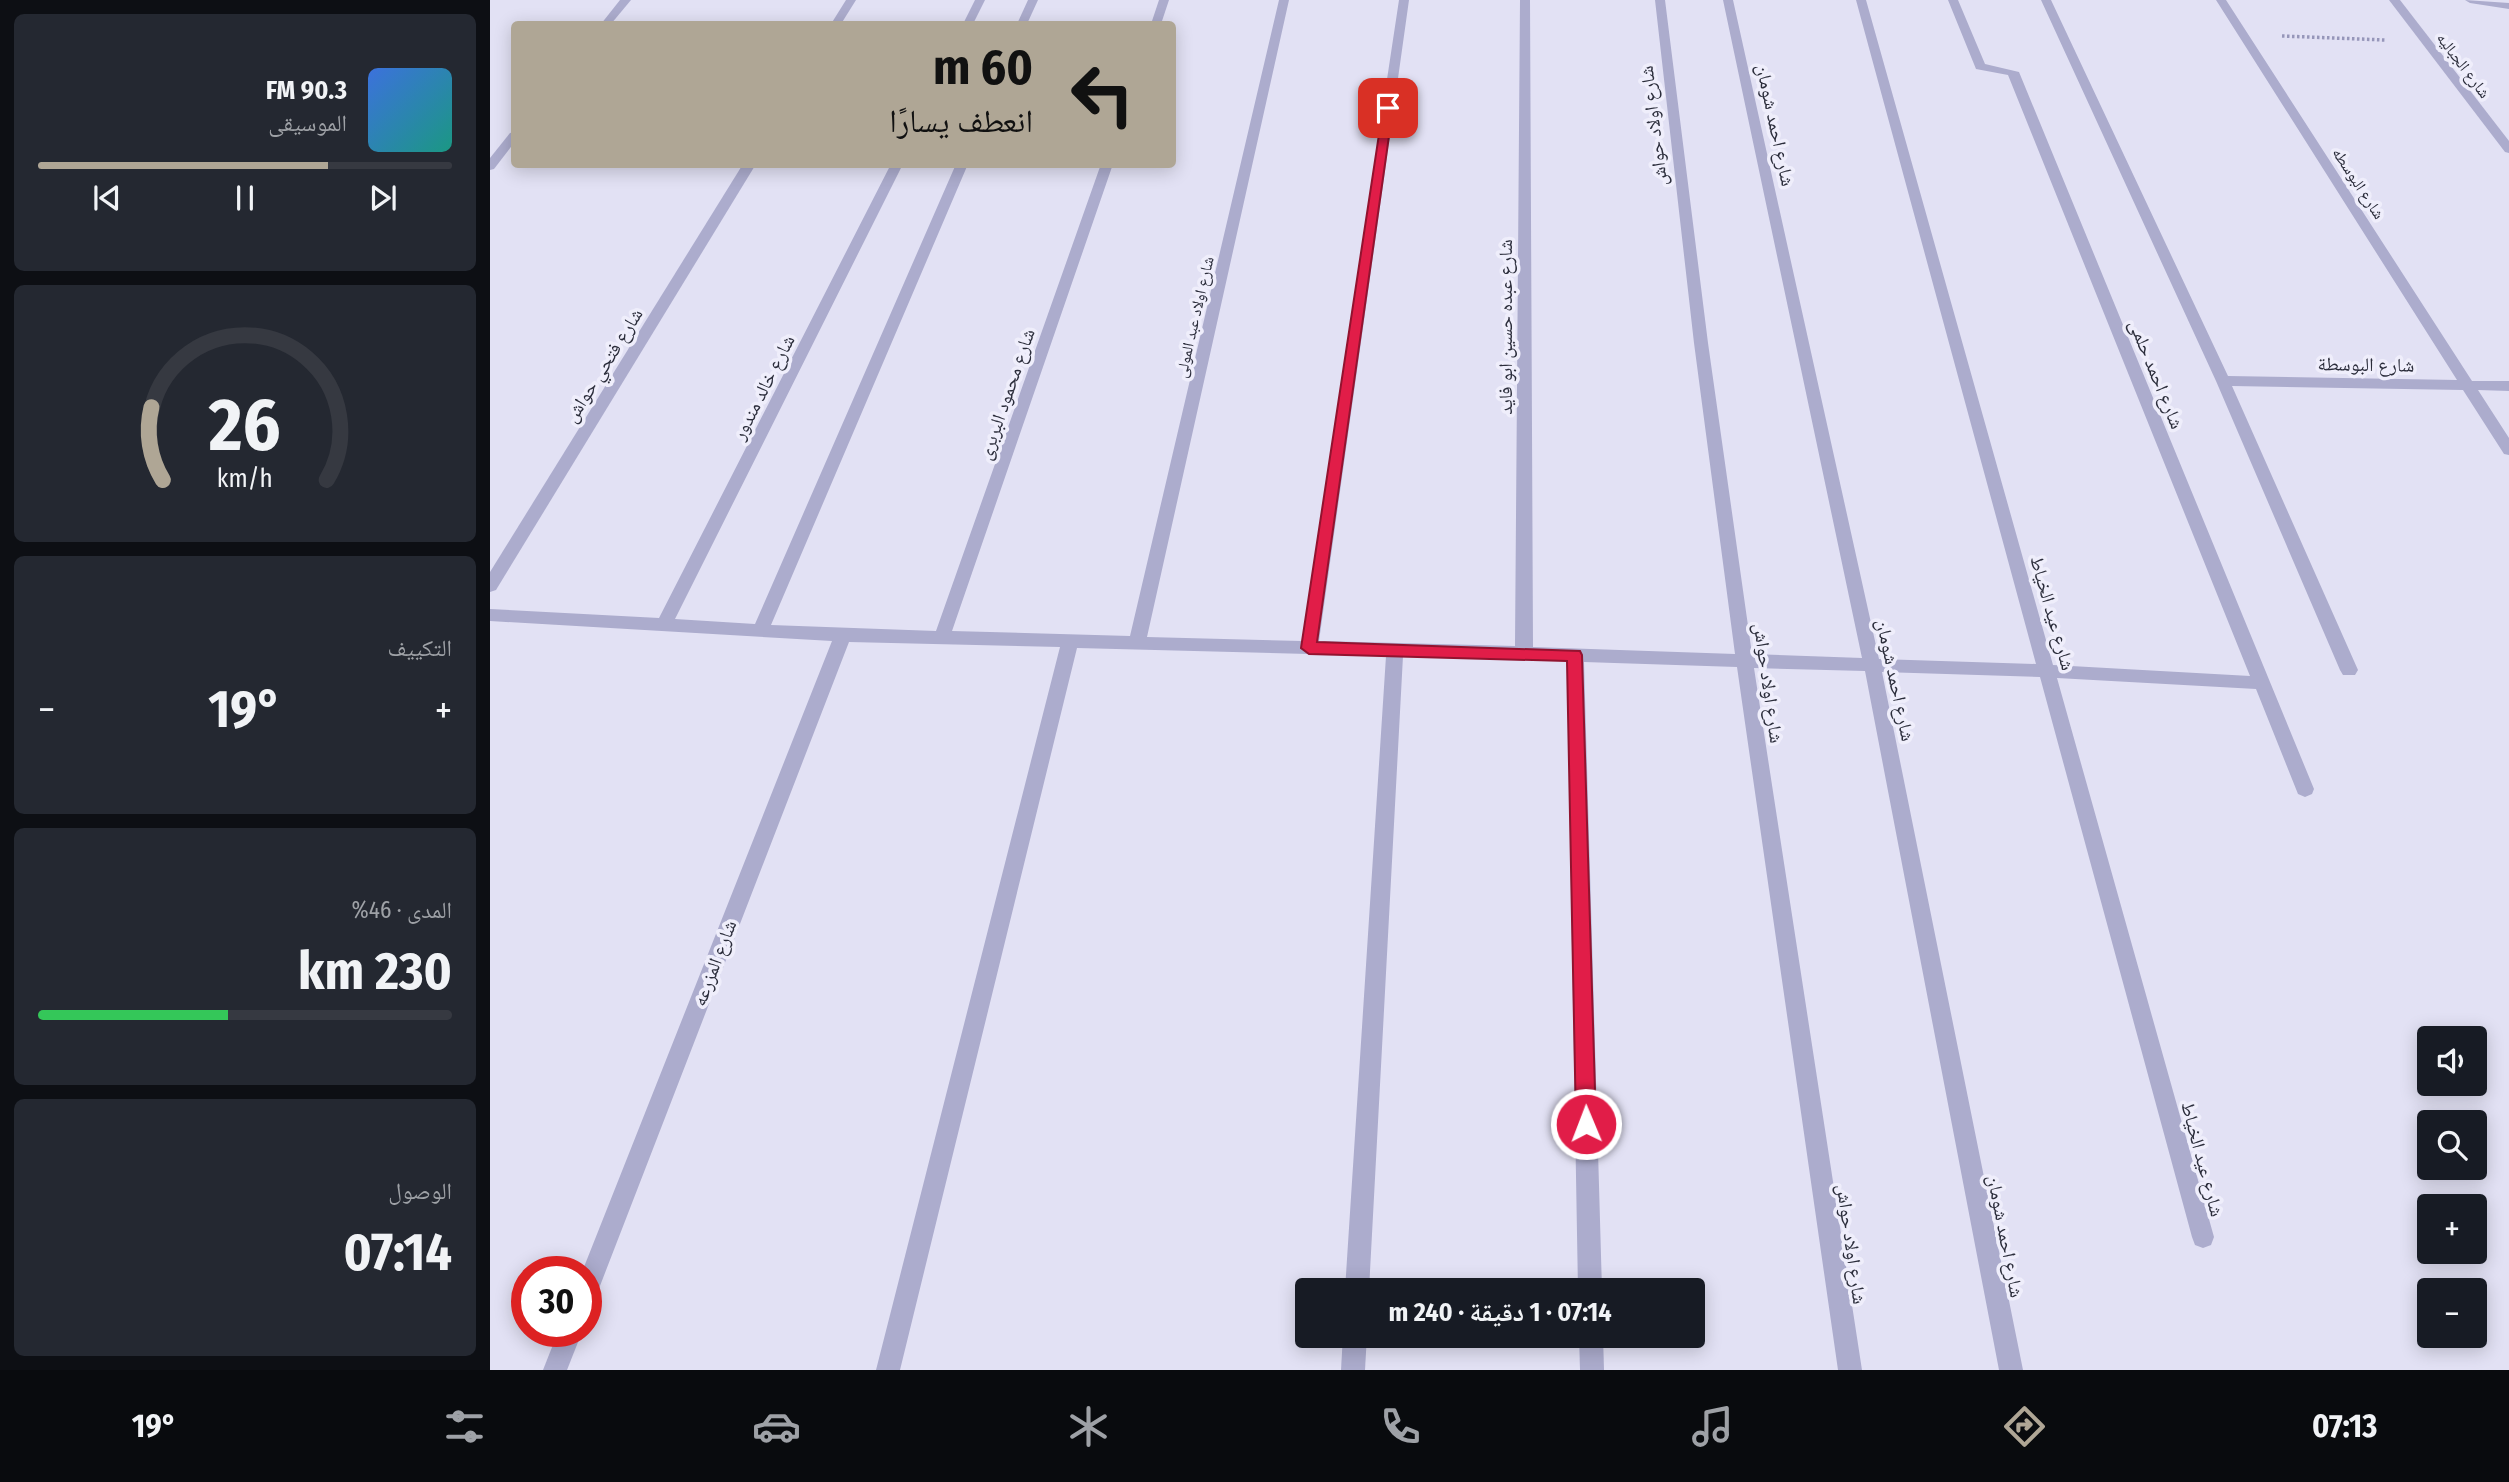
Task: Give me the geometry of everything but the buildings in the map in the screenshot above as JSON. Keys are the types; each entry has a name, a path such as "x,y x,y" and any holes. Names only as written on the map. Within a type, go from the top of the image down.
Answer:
{"street":[{"path":"608,21 626,0"},
{"path":"838,21 851,0"},
{"path":"970,21 980,0"},
{"path":"1024,21 1033,0"},
{"path":"1157,21 1164,0"},
{"name":"شارع اولاد عبد المولى","path":"1137,642 1284,0"},
{"path":"1309,648 1404,0"},
{"name":"شارع عبده حسين ابو فايد","path":"1524,653 1525,0"},
{"name":"شارع اولاد حواش","path":"1660,0 1679,173 1745,661 1850,1370"},
{"name":"شارع احمد شومان","path":"1728,0 1872,665 2011,1370"},
{"name":"شارع عيد الخياط","path":"1861,0 2203,1237"},
{"name":"شارع احمد حلمى","path":"1953,0 1980,67 2013,72 2305,789"},
{"path":"2046,0 2223,381 2349,670"},
{"name":"شارع البوسطه","path":"2221,0 2509,450"},
{"name":"شارع الجباليه","path":"2394,0 2509,149"},
{"path":"2470,0 2509,6"},
{"path":"490,166 511,140"},
{"name":"شارع فتحي حواش","path":"490,586 748,168"},
{"name":"شارع خالد مندور","path":"663,626 895,168"},
{"path":"760,631 960,168"},
{"name":"شارع محمود البربرى","path":"942,637 1106,168"},
{"name":"شارع البوسطة","path":"2223,381 2509,386"},
{"path":"490,615 843,635 1524,653 2047,671 2262,683"},
{"name":"شارع المزرعه","path":"600,1256 843,635"},
{"path":"888,1370 1070,640"},
{"path":"1358,1278 1395,649"},
{"path":"1575,655 1590,1278"},
{"path":"555,1370 564,1347"},
{"path":"1353,1370 1354,1348"},
{"path":"1591,1348 1592,1370"}],"path":[{"path":"2242,34 2428,42"}],"route":[{"path":"1388,108 1309,648 1575,655 1586,1124"}]}
